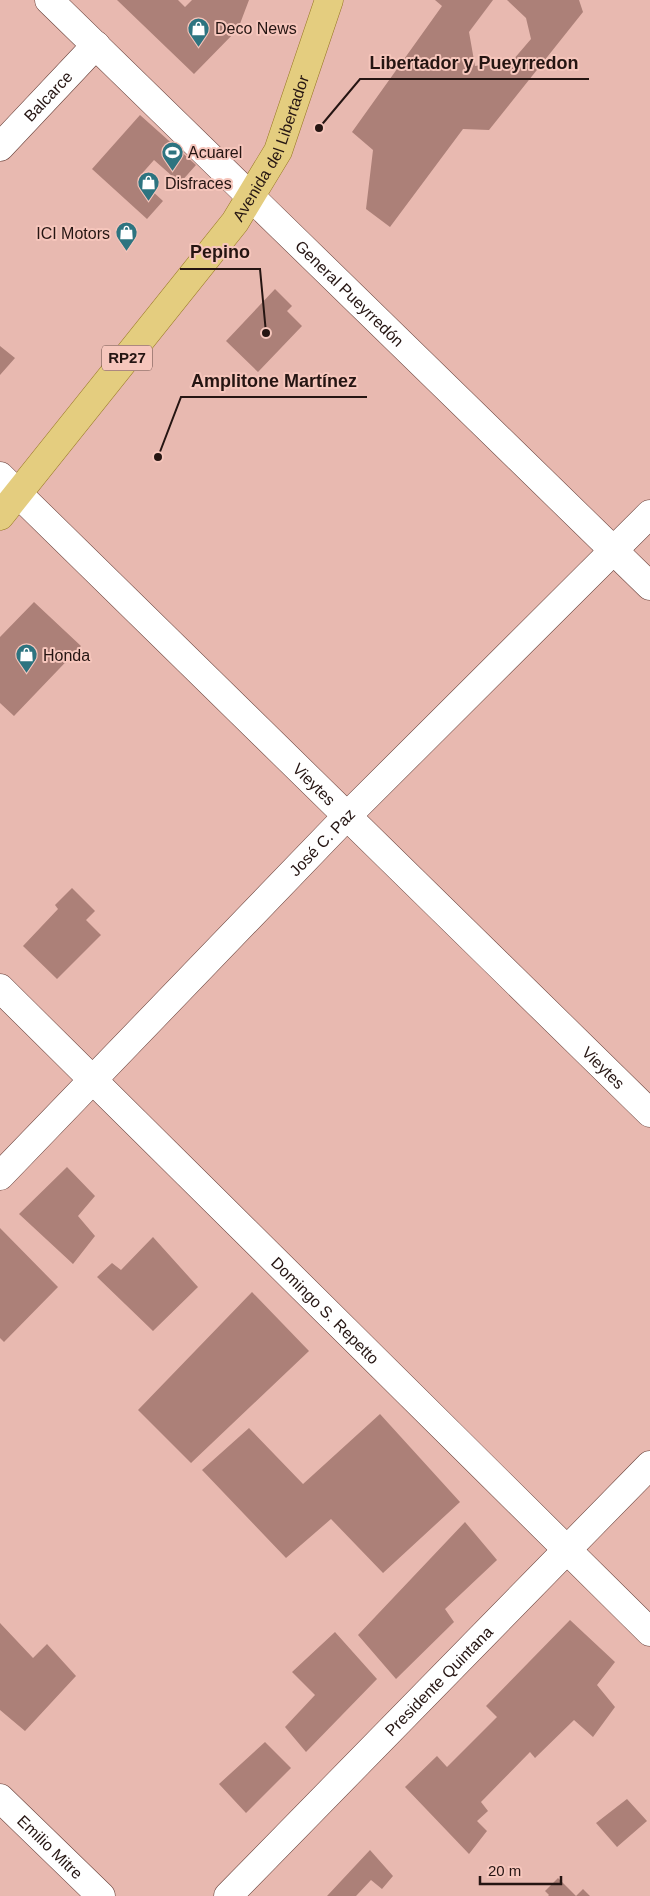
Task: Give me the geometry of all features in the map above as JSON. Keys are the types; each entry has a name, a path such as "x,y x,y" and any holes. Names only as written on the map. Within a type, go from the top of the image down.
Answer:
{"main road":[{"name":"Avenida del Libertador","path":"0,516 9,485 235,222 278,151 329,0"}],"street":[{"name":"General Pueyrredón","path":"49,0 650,586"},
{"name":"Balcarce","path":"0,147 96,45"},
{"name":"Vieytes","path":"9,485 650,1113"},
{"name":"José C. Paz","path":"0,1176 347,816 650,514"},
{"name":"Domingo S. Repetto","path":"0,988 650,1632"},
{"name":"Presidente Quintana","path":"228,1896 650,1465"},
{"name":"Emilio Mitre","path":"0,1798 101,1896"}],"building":[{"path":"117,0 178,0 185,7 192,0 249,0 238,29 194,74"},
{"path":"435,0 493,0 469,32 475,66 513,60 531,39 526,18 507,0 579,0 583,12 489,130 463,129 390,227 366,209 373,150 352,132 442,6"},
{"path":"140,115 196,165 180,183 154,160 138,178 163,201 147,219 92,169"},
{"path":"275,289 292,306 287,311 302,326 258,372 226,341"},
{"path":"0,346 15,358 0,375"},
{"name":"Honda","path":"34,602 81,646 14,716 0,703 0,637"},
{"path":"72,888 95,911 86,920 101,935 57,979 23,946 58,909 55,905"},
{"path":"67,1167 95,1196 78,1216 95,1236 73,1264 19,1214"},
{"path":"0,1228 58,1287 4,1342 0,1338"},
{"path":"153,1237 198,1287 153,1331 97,1277 112,1263 121,1270"},
{"path":"252,1292 309,1351 191,1463 138,1410"},
{"path":"380,1414 460,1502 383,1573 331,1519 286,1558 202,1470 249,1428 303,1484"},
{"path":"465,1522 497,1560 445,1609 454,1622 396,1679 358,1635"},
{"path":"570,1620 615,1662 597,1685 615,1707 593,1737 574,1720 535,1758 530,1752 481,1802 488,1811 477,1821 487,1831 469,1854 405,1787 437,1756 447,1767 497,1717 486,1706"},
{"path":"0,1623 33,1658 47,1644 76,1676 25,1731 0,1710"},
{"path":"335,1632 377,1679 306,1752 285,1727 315,1695 292,1672"},
{"path":"265,1742 291,1768 246,1813 219,1784"},
{"path":"627,1799 647,1821 617,1847 596,1823"},
{"path":"370,1850 393,1876 382,1889 371,1880 356,1896 327,1896"},
{"path":"558,1878 576,1896 548,1896 545,1891"},
{"path":"583,1889 590,1896 576,1896"}],"place":[{"name":"Deco News","path":"199,47"},
{"name":"Libertador y Pueyrredon","path":"319,128"},
{"name":"Acuarel","path":"172,171"},
{"name":"Disfraces","path":"149,202"},
{"name":"ICI Motors","path":"126,252"},
{"name":"Pepino","path":"266,333"},
{"name":"Amplitone Martínez","path":"158,457"},
{"name":"Honda","path":"27,674"}]}
